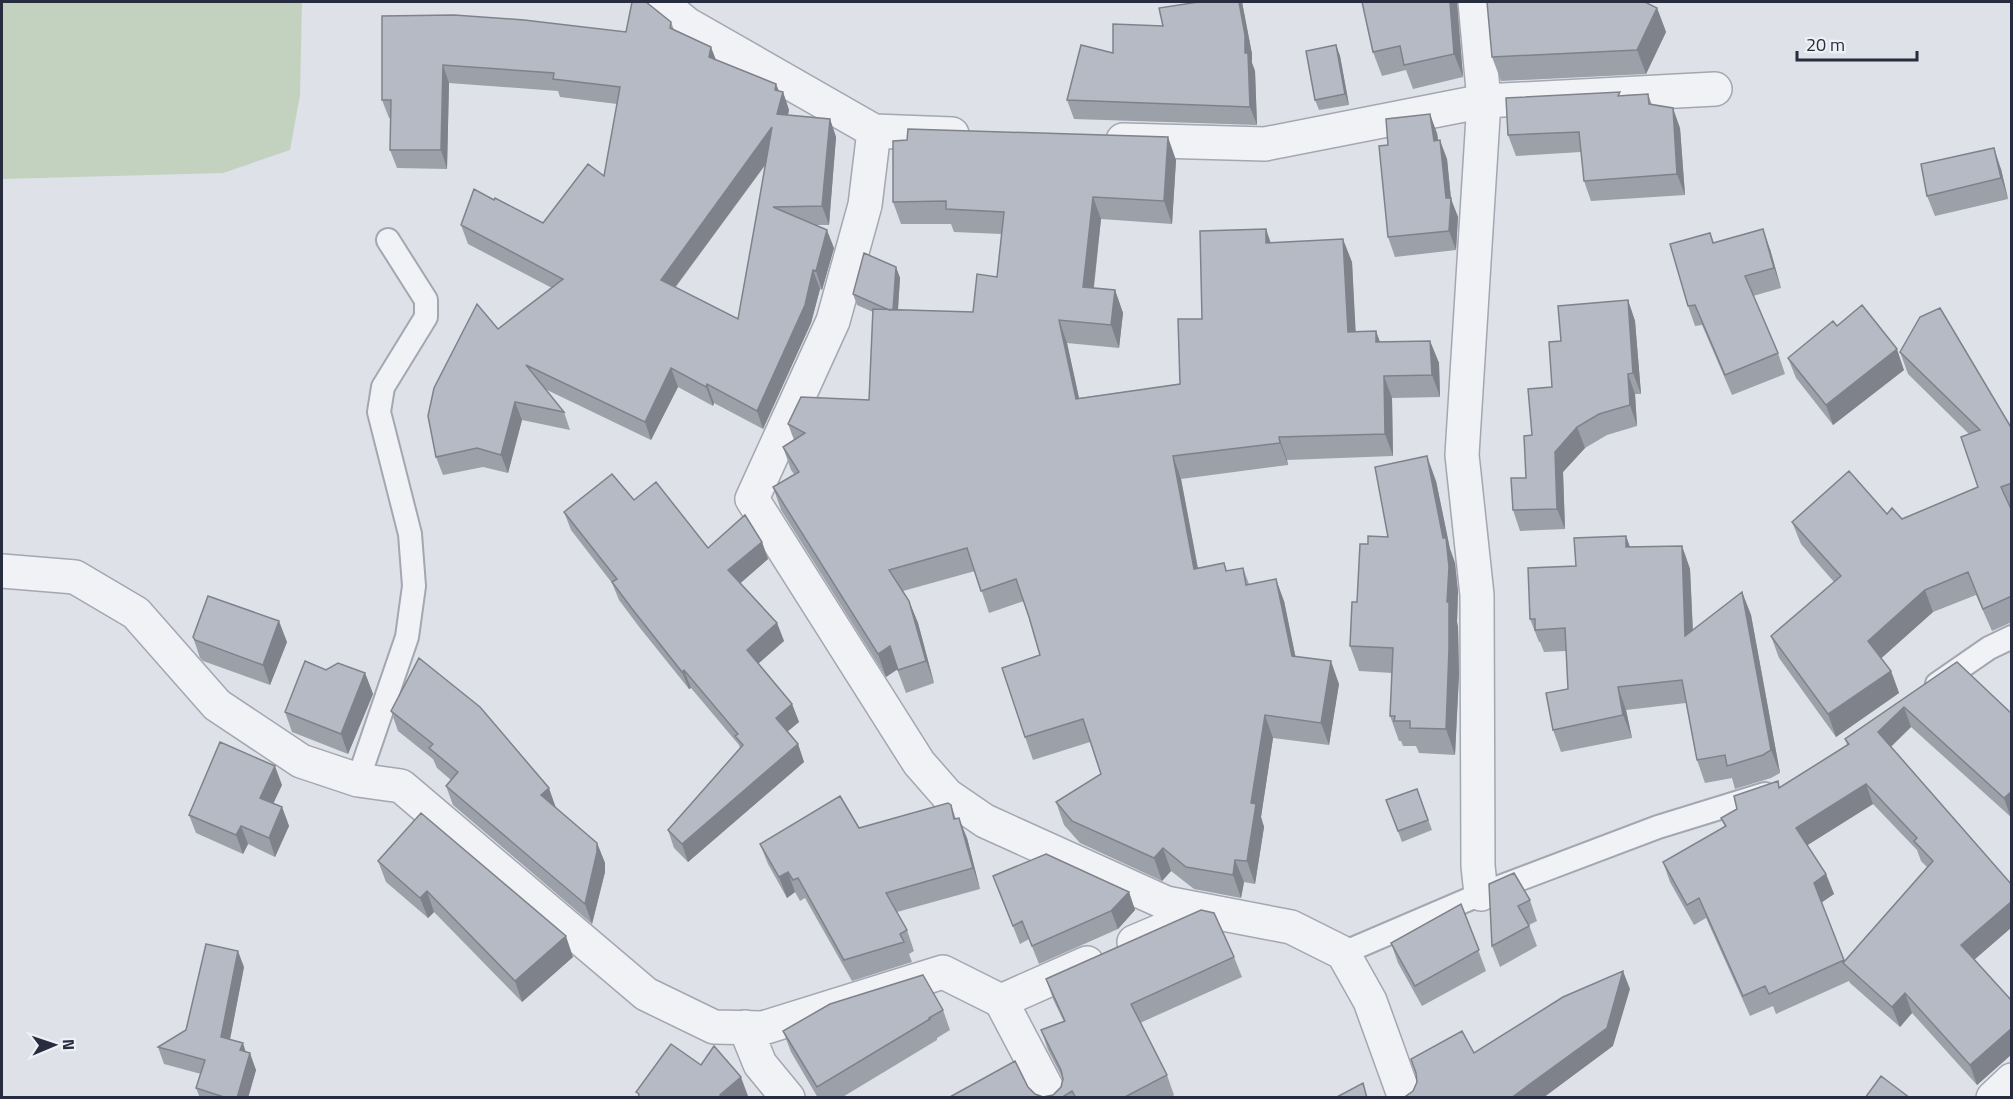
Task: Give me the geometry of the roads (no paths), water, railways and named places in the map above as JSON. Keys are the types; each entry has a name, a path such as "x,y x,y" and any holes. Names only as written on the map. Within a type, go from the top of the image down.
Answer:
{"street":[{"path":"660,2 687,24 874,131 981,135"},
{"path":"1475,2 1484,101 1462,455 1477,595 1478,866 1481,894"},
{"path":"1099,139 1264,144 1484,101 1714,89"},
{"path":"874,131 865,205 833,321 752,499 918,763 947,795 985,821 1166,903 1291,927 1343,953 1370,1001 1405,1098"},
{"path":"2,571 75,577 136,613 217,705 301,760 358,780 401,786 646,994 714,1027 763,1028 943,972 1001,1001 1052,1098"},
{"path":"1001,1001 1167,928 1191,908"},
{"path":"745,1028 760,1064 788,1098"},
{"path":"1993,1098 2012,1080"}],"lane":[{"path":"358,780 407,637 414,586 411,534 379,412 383,387 426,317 426,300 387,240"},
{"path":"1922,694 1989,648 2012,637"},
{"path":"1343,953 1481,894 1658,827 1777,790 1787,784"}]}
